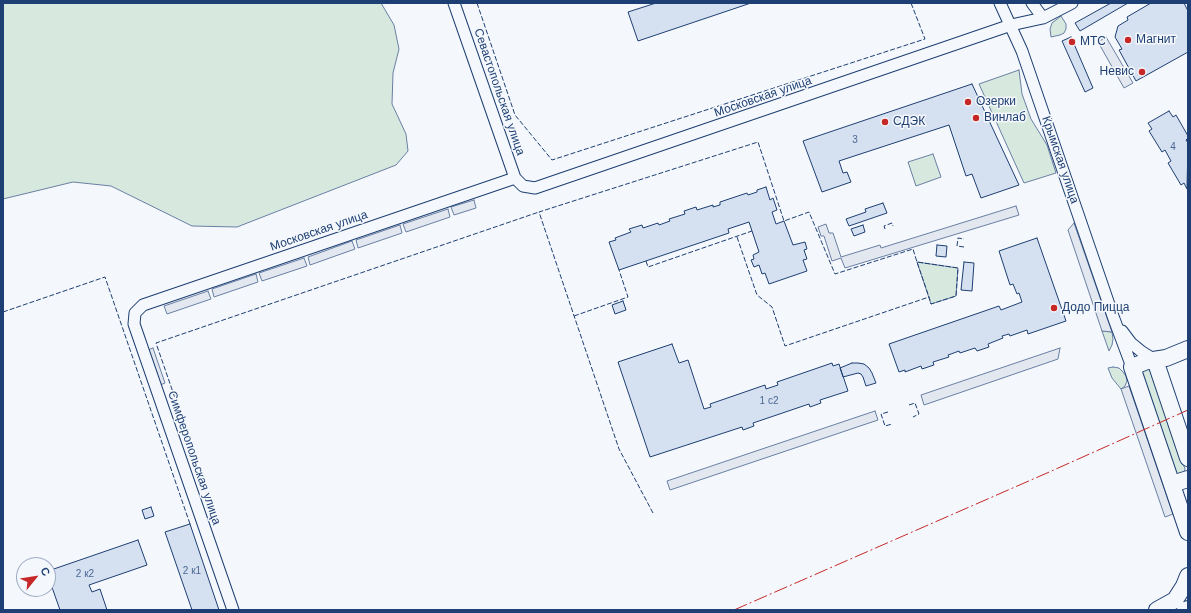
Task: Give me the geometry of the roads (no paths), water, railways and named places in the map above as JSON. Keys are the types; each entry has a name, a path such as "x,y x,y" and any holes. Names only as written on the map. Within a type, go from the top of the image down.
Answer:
{"street":[{"name":"Севастопольская улица","path":"454,3 514,178 523,186"},
{"name":"Крымская улица","path":"1000,3 1022,51 1188,532"},
{"path":"1032,3 1043,18 1072,3"},
{"name":"Московская улица","path":"523,186 535,188 1011,25 1043,18"},
{"name":"Московская улица","path":"135,313 143,305 514,178"},
{"name":"Симферопольская улица","path":"135,313 134,324 233,610"},
{"name":"Крымская улица","path":"1114,319 1131,342 1142,352 1155,360"},
{"path":"1132,367 1166,358 1188,349"},
{"path":"1155,360 1188,458"},
{"path":"1172,484 1188,479"},
{"path":"1157,610 1175,600 1184,586 1188,576"}],"place":[{"name":"Магнит","path":"1128,40"},
{"name":"МТС","path":"1072,42"},
{"name":"Невис","path":"1142,72"},
{"name":"Озерки","path":"968,102"},
{"name":"Винлаб","path":"976,118"},
{"name":"СДЭК","path":"885,122"},
{"name":"Додо Пицца","path":"1054,308"}]}
